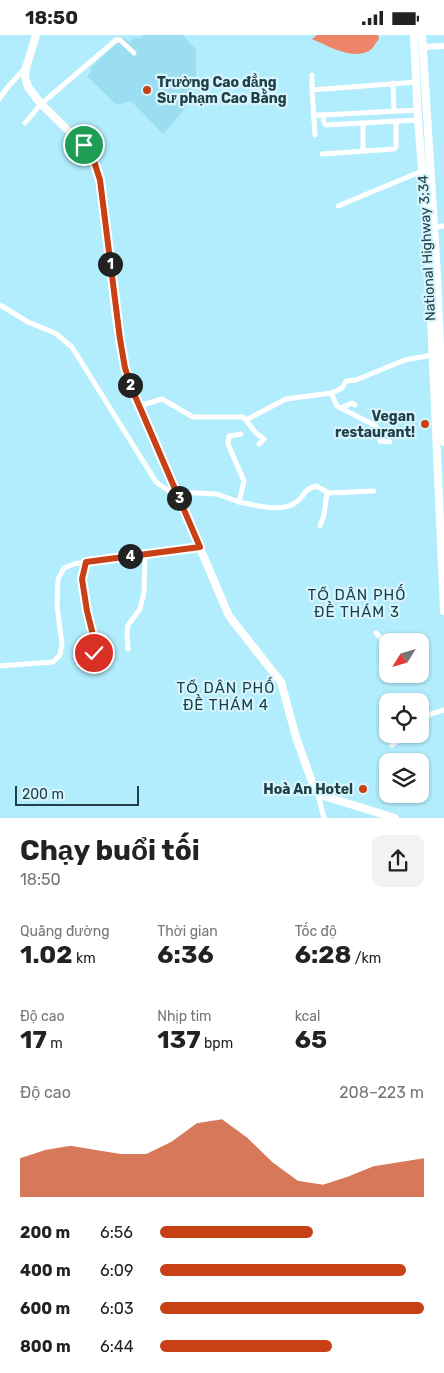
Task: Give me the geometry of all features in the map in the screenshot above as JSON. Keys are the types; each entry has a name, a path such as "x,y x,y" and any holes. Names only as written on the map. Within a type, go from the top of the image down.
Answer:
{"main road":[{"path":"36,35 29,52 26,68 25,77 28,87 41,104 84,145 98,169 123,358 128,379 228,617 281,683 299,746 317,791 324,796 395,818"},
{"name":"National Highway 3;34","path":"414,35 419,47 433,355 440,396 444,443"},
{"name":"National Highway 3;34","path":"422,35 419,47 417,82 418,120 441,275 440,396 444,611"},
{"path":"428,267 441,275"}],"street":[{"path":"25,123 41,104 116,40 123,37 134,53"},
{"path":"419,47 444,46"},
{"path":"0,98 26,68"},
{"path":"312,75 315,135"},
{"path":"312,90 417,82"},
{"path":"393,83 394,111"},
{"path":"314,115 418,109"},
{"path":"369,111 370,123"},
{"path":"354,112 355,123"},
{"path":"323,115 326,125 418,120"},
{"path":"322,154 395,149 396,121"},
{"path":"363,123 363,151"},
{"path":"338,206 426,171"},
{"path":"434,227 444,226"},
{"path":"0,305 28,322 55,333 72,347 156,482 169,491 176,490 217,495 239,502 282,508 296,503 308,488 316,486 329,493 374,491"},
{"path":"246,420 286,399 331,393 342,388 346,381 356,380 406,360 433,355"},
{"path":"331,393 337,406 376,426 380,441 390,443"},
{"path":"139,406 162,399 193,417 243,417 256,433 264,439 259,444"},
{"path":"341,408 352,403 355,405"},
{"path":"239,502 244,481 228,444 229,436 241,434"},
{"path":"320,526 324,515 327,492"},
{"path":"0,666 53,662 60,655 62,644 57,606 58,579 64,568 86,562 200,547"},
{"path":"128,649 128,625 140,609 144,592 145,554"},
{"path":"86,562 82,579 92,631 94,653 89,666"},
{"path":"376,633 379,636"},
{"path":"429,715 444,710"},
{"path":"317,791 324,818"}],"shaded area":[{"name":"Trường Cao đẳng Sư phạm Cao Bằng","path":"144,35 183,35 196,50 196,79 186,107 163,134 131,101 117,105 87,76 92,71 90,68 124,37 129,42 135,37 140,39"},
{"path":"317,35 378,35 379,39 369,51 355,54 340,51 312,39"}],"place":[{"name":"Trường Cao đẳng Sư phạm Cao Bằng","path":"147,90"},
{"name":"Vegan restaurant!","path":"425,424"},
{"name":"Hoà An Hotel","path":"363,789"}],"district":[{"name":"TỔ DÂN PHỐ ĐỀ THÁM 3","path":"357,604"},
{"name":"TỔ DÂN PHỐ ĐỀ THÁM 4","path":"226,696"}],"route":[{"path":"84,145 98,169 125,368 132,389 200,547 86,562 82,579 92,631 94,653"}]}
